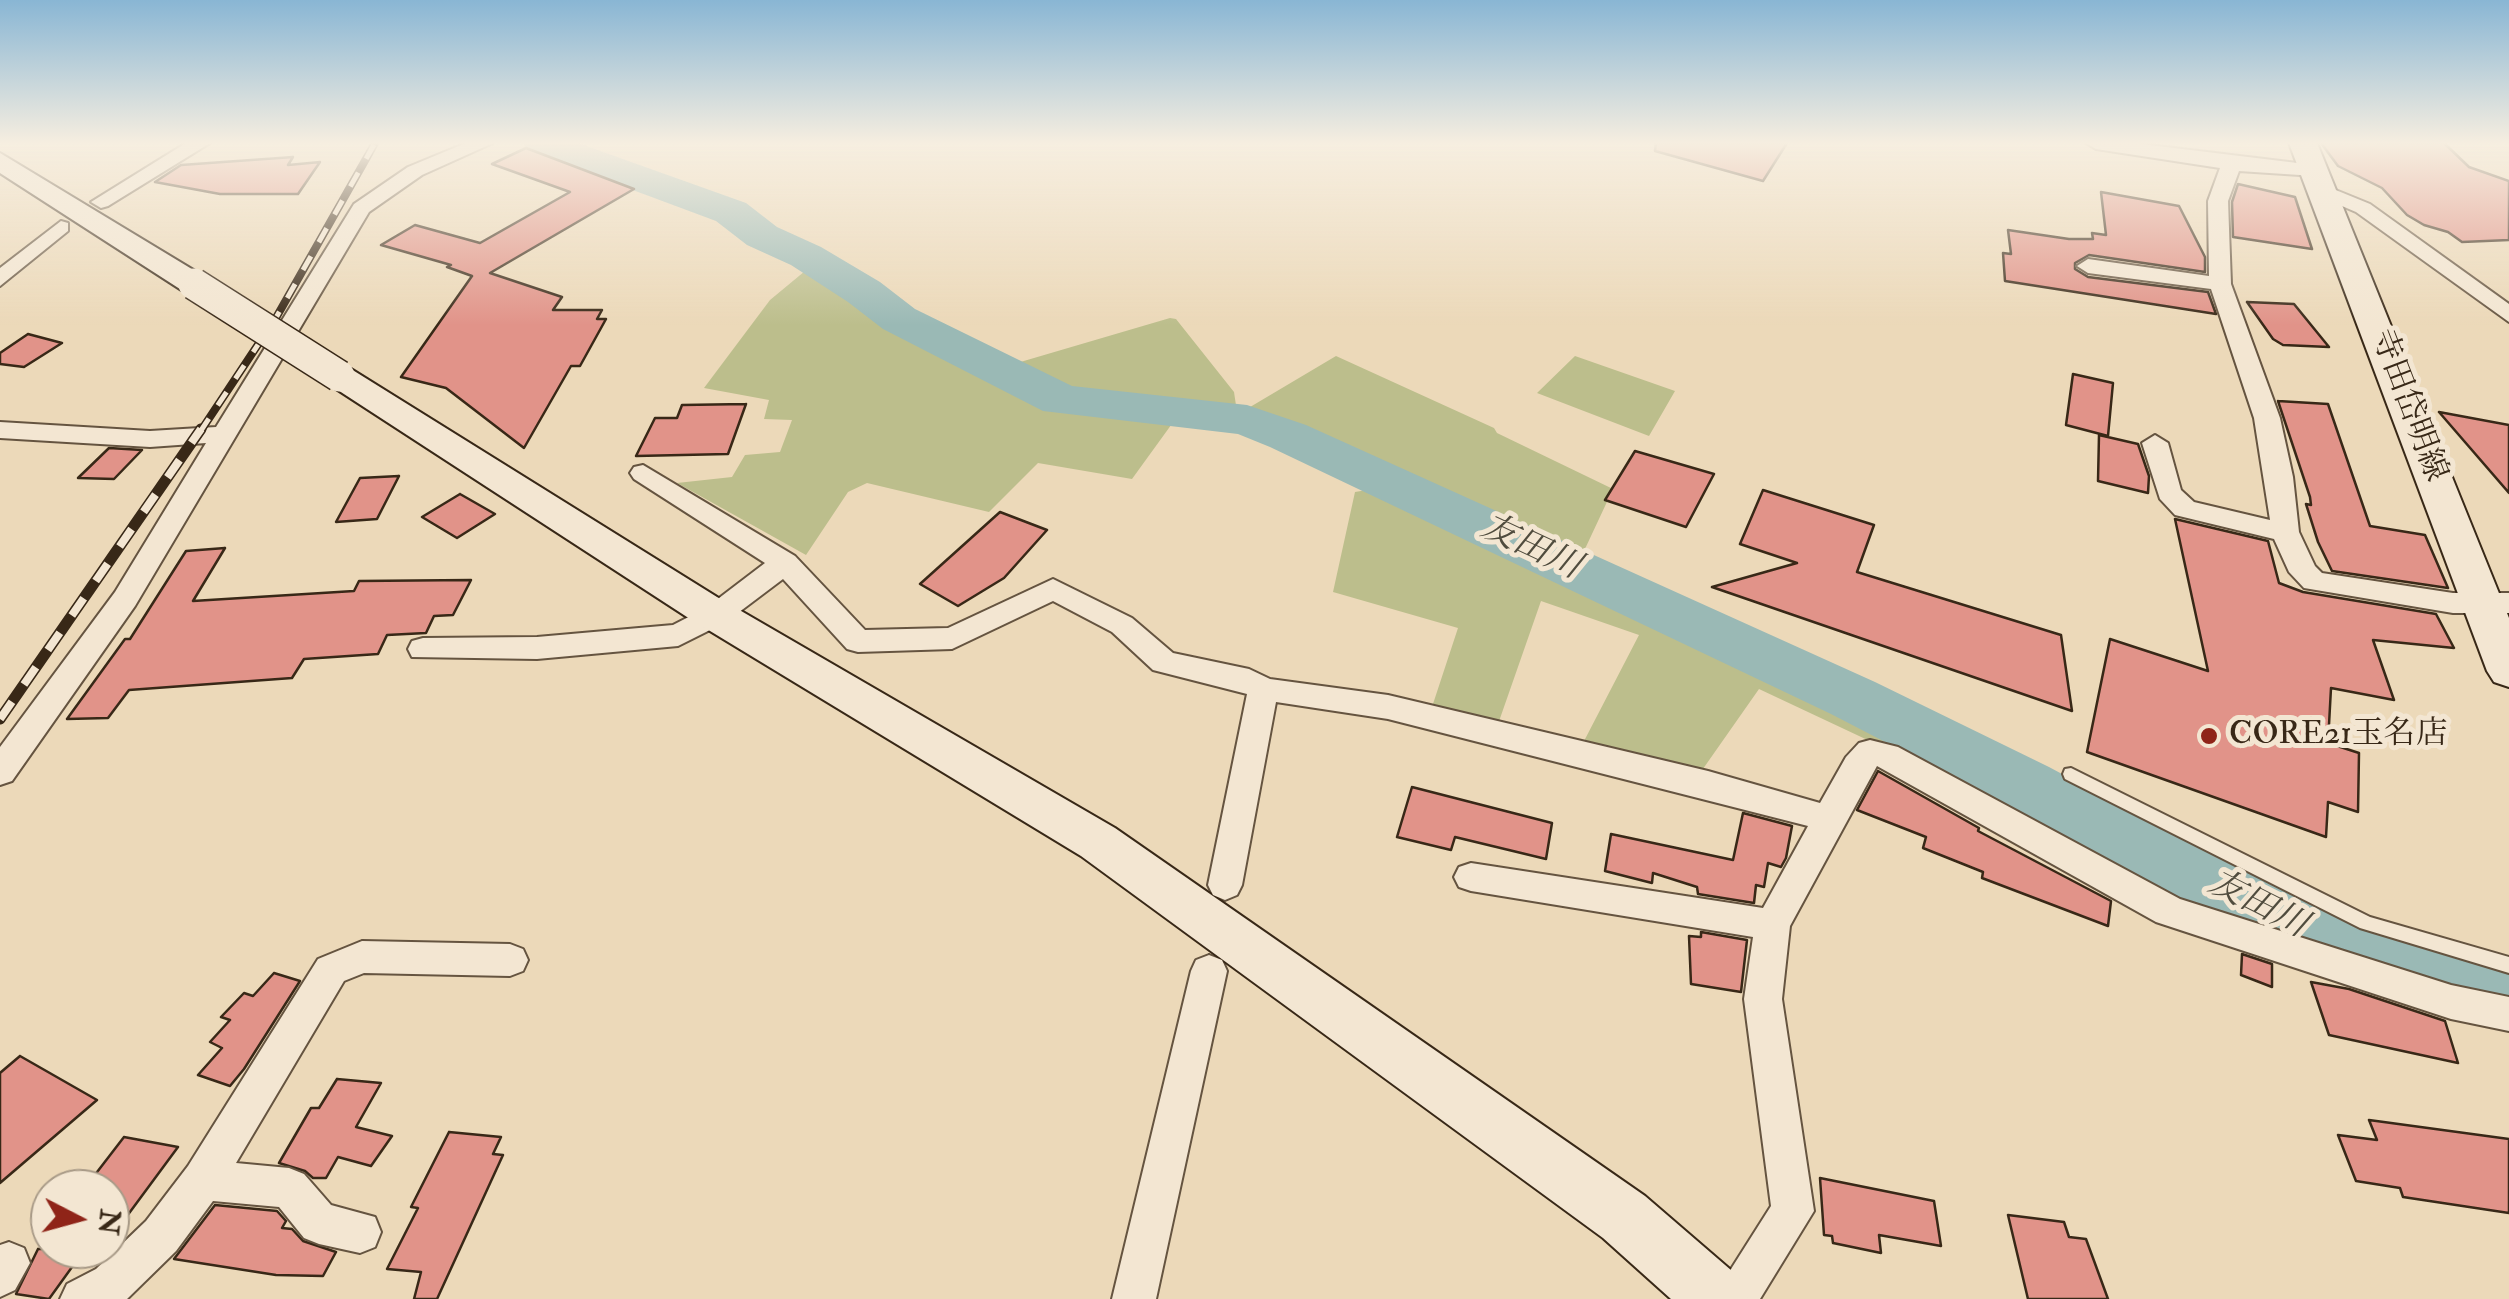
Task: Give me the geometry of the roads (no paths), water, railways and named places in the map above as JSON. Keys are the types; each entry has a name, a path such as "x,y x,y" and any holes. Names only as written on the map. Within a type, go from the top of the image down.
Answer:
{"street":[{"path":"68,204 716,615 1098,842 1624,1217 1717,1299"},
{"path":"0,772 126,600 361,208 367,204"},
{"path":"2218,204 2220,284 2230,322 2267,418 2280,477 2285,532 2303,572 2314,581 2495,603"},
{"name":"寺田岱明線","path":"2327,204 2414,420 2495,603 2509,671"},
{"path":"2358,204 2509,315"},
{"path":"0,279 61,227"},
{"path":"2088,266 2220,284"},
{"path":"0,430 150,439 228,434"},
{"path":"2156,442 2169,492 2185,509 2285,532"},
{"path":"643,474 786,563 858,641 952,638 1053,588 1122,625 1164,662 1249,680 1263,689 1388,708 1708,784 1830,819"},
{"path":"422,649 537,648 678,635 716,615 786,563"},
{"path":"1225,885 1263,689"},
{"path":"1734,1299 1793,1211 1763,999 1772,924 1857,766 1870,752 1898,759 2168,911 2451,1002 2509,1014"},
{"path":"1471,876 1772,924"},
{"path":"82,1299 110,1284 161,1236 204,1180 331,970 362,956 510,960"},
{"path":"1134,1299 1208,971"},
{"path":"204,1180 290,1188 319,1224 360,1232"}],"lane":[{"path":"2071,774 2366,924 2509,965"}],"waterway":[{"name":"友田川","path":"708,204 731,212 762,236 806,256 899,319 1061,400 1247,420 1288,436 1853,698 2026,785 2184,873 2351,955 2509,995"}],"railway":[{"path":"200,432 277,316 341,204"},
{"path":"0,719 201,429"}],"place":[{"name":"CORE21玉名店","path":"2209,736"}]}
